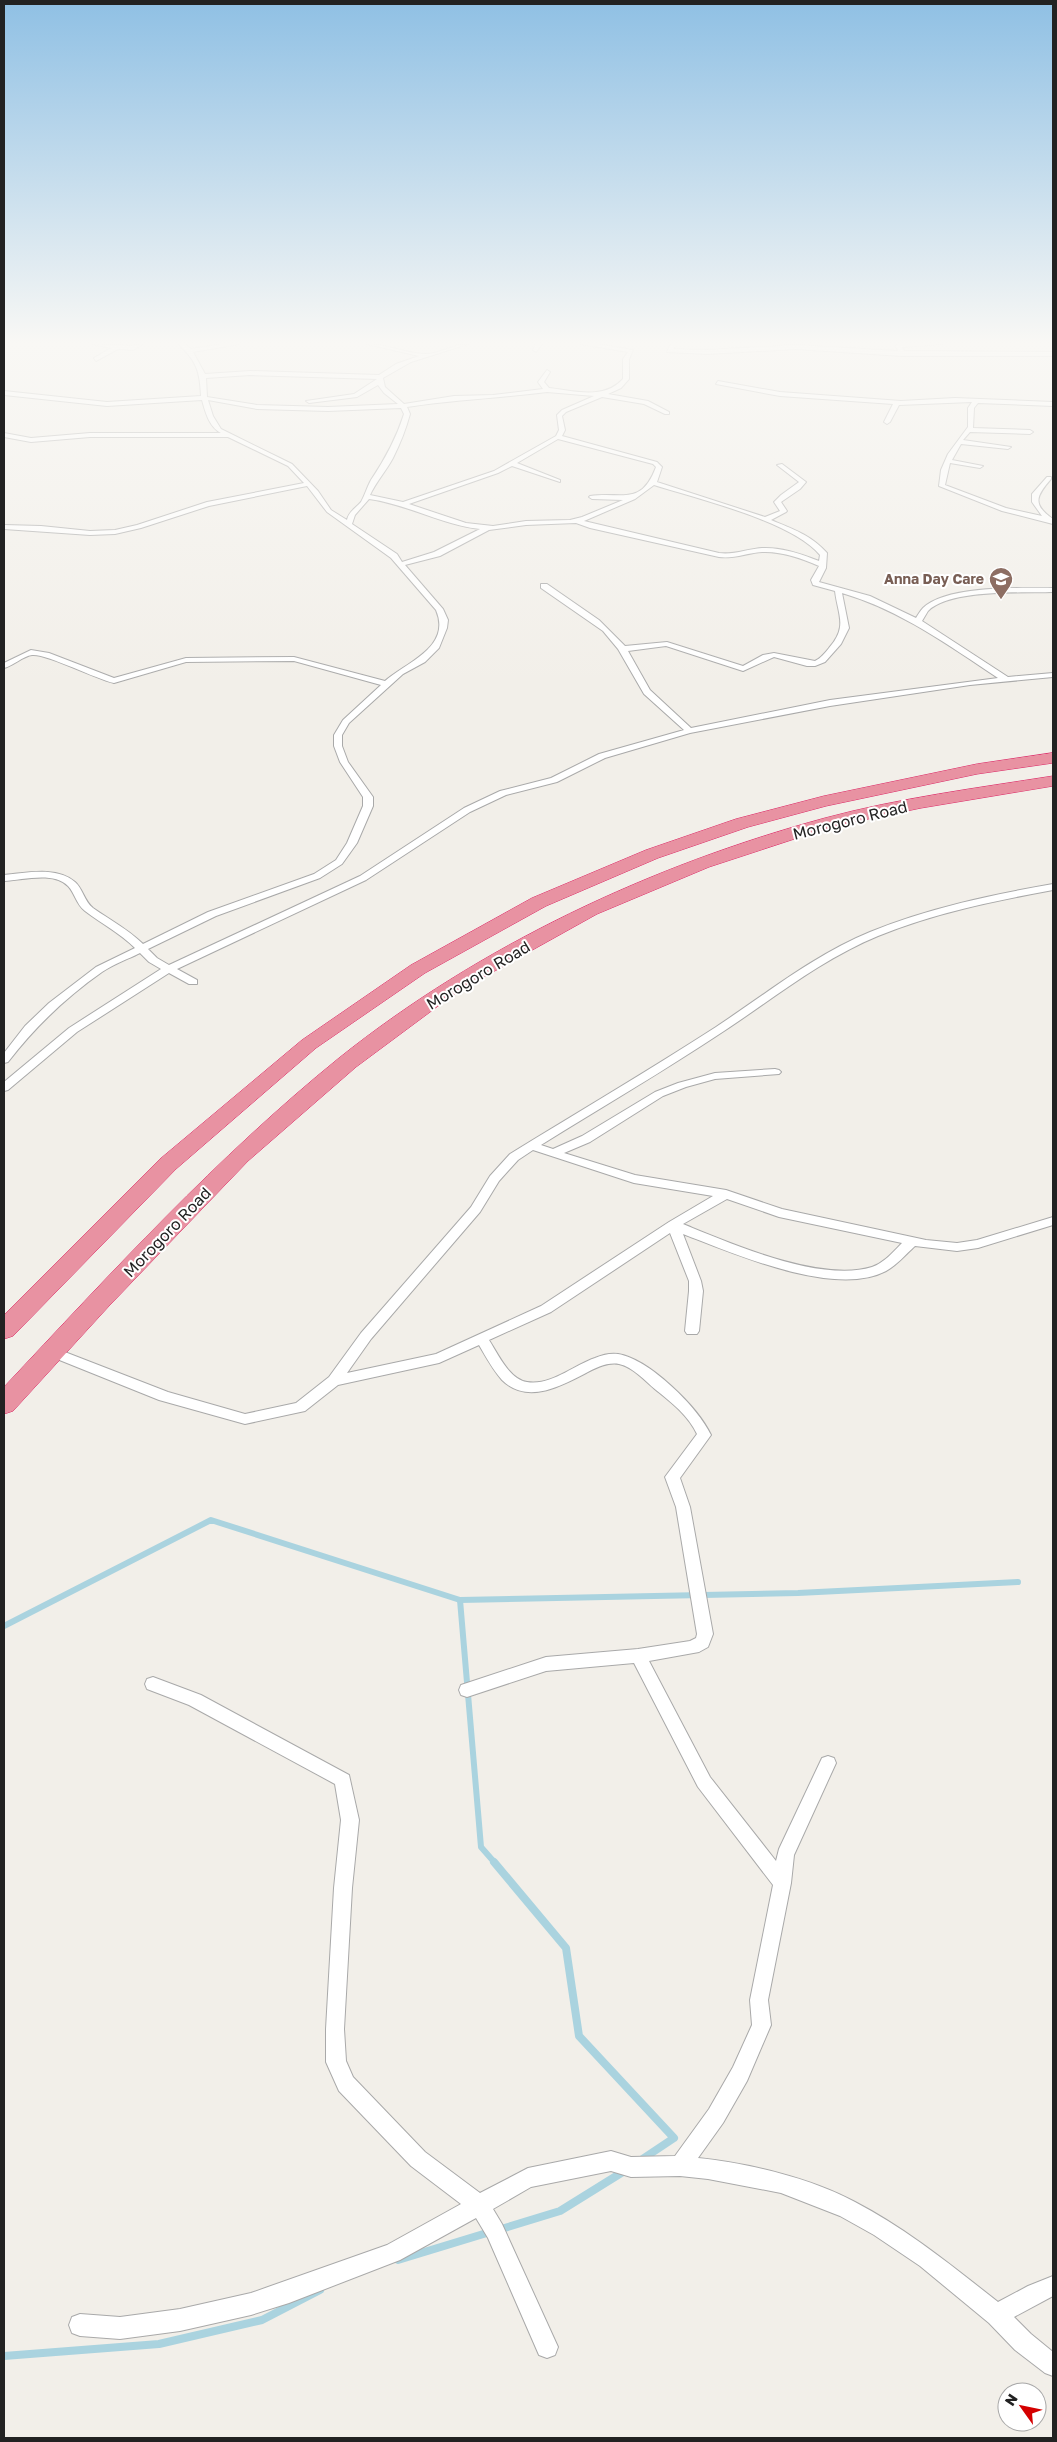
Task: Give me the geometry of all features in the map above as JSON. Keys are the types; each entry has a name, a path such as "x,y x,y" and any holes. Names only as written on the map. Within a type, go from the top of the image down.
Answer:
{"highway":[{"name":"Morogoro Road","path":"4,1330 168,1164 309,1044 418,970 539,902 652,854 742,823 824,801 976,769 1053,758"},
{"name":"Morogoro Road","path":"4,1404 240,1156 348,1062 450,988 590,910 702,863 830,822 921,802 1053,781"}],"street":[{"path":"4,1060 29,1028 82,981 100,969 227,907 317,876 332,868 346,854 368,806 368,797 344,762 338,746 338,735 346,722 400,672 422,660 436,646 444,620 439,609 402,564 329,511 309,484 280,458"},
{"path":"348,523 352,514 367,497 373,482 390,458"},
{"path":"404,504 514,464 524,458"},
{"path":"592,497 634,498 653,483 658,467 655,463 635,458"},
{"path":"951,458 942,484 943,487 1004,510 1052,522"},
{"path":"949,461 980,466"},
{"path":"514,464 558,481"},
{"path":"764,520 782,513 784,511 777,502 780,497 802,486 804,482 780,466"},
{"path":"1049,478 1035,494 1035,499 1052,522"},
{"path":"653,483 669,490 733,507 814,543 824,555 820,574 815,580 816,582 867,598 918,622 1007,680"},
{"path":"4,526 90,533 115,532 139,527 216,502 309,484"},
{"path":"578,521 634,498 669,490"},
{"path":"367,497 404,504 447,520 487,528"},
{"path":"402,564 437,554 487,528 526,522 578,521 613,532 719,555 734,556 753,551 771,551 799,556 822,565"},
{"path":"544,586 597,623 622,649 647,692 662,707 684,724 689,731"},
{"path":"622,649 667,644 743,669 764,657 775,655 806,663 817,663 824,660 838,644 846,629 846,617 840,605 838,589"},
{"path":"918,622 920,615 928,606 942,599 961,595 1053,590"},
{"path":"4,666 31,652 46,655 114,681 186,660 294,658 312,661 374,682 387,684"},
{"path":"4,1088 73,1030 168,969 363,878 481,802 503,793 554,780 602,756 689,731 830,704 1053,675"},
{"path":"4,878 44,875 63,878 73,885 81,902 88,908 127,934 153,960 193,982"},
{"path":"52,1352 164,1396 245,1419 300,1407 334,1381 366,1336 382,1320 476,1209 504,1166 514,1157 721,1029 824,958 873,935 912,920 980,900 1053,887"},
{"path":"554,1153 586,1139 644,1102 682,1085 715,1076 775,1072"},
{"path":"532,1146 634,1179 726,1194 779,1213 926,1244 957,1247 978,1244 1053,1221"},
{"path":"334,1381 439,1358 482,1340 546,1309 672,1225 726,1194"},
{"path":"672,1225 769,1260 837,1275 853,1275 877,1270 912,1241"},
{"path":"672,1225 695,1281 696,1291 692,1331"},
{"path":"467,1690 546,1664 638,1656 693,1647 702,1642 705,1634 683,1507 672,1477 704,1435 698,1420 678,1400 639,1368 610,1359 535,1388 517,1384 505,1373 482,1340"},
{"path":"638,1656 704,1782 782,1883"},
{"path":"153,1684 195,1700 343,1780 348,1797 350,1820 343,1888 335,2029 336,2062 346,2084 418,2159 479,2205 495,2231 547,2347"},
{"path":"680,2166 716,2116 740,2074 762,2025 760,2000 782,1883 785,1855 828,1764"},
{"path":"80,2325 120,2328 180,2320 251,2304 289,2292 393,2253 528,2178 559,2170 611,2162 631,2167 680,2166 708,2169 780,2183 846,2208 881,2228 927,2259 997,2316 1023,2342 1053,2365"},
{"path":"997,2316 1035,2293 1053,2286"}],"waterway":[{"path":"4,1626 211,1520 460,1600"},
{"path":"460,1600 798,1593 1018,1582"},
{"path":"460,1600 481,1847 495,1863"},
{"path":"494,1862 566,1948 579,2036 674,2138 641,2160"},
{"path":"498,2230 560,2211 626,2170"},
{"path":"398,2260 490,2232"},
{"path":"4,2356 159,2344 262,2320 320,2290"}],"place":[{"name":"Anna Day Care","path":"1001,600"}]}
